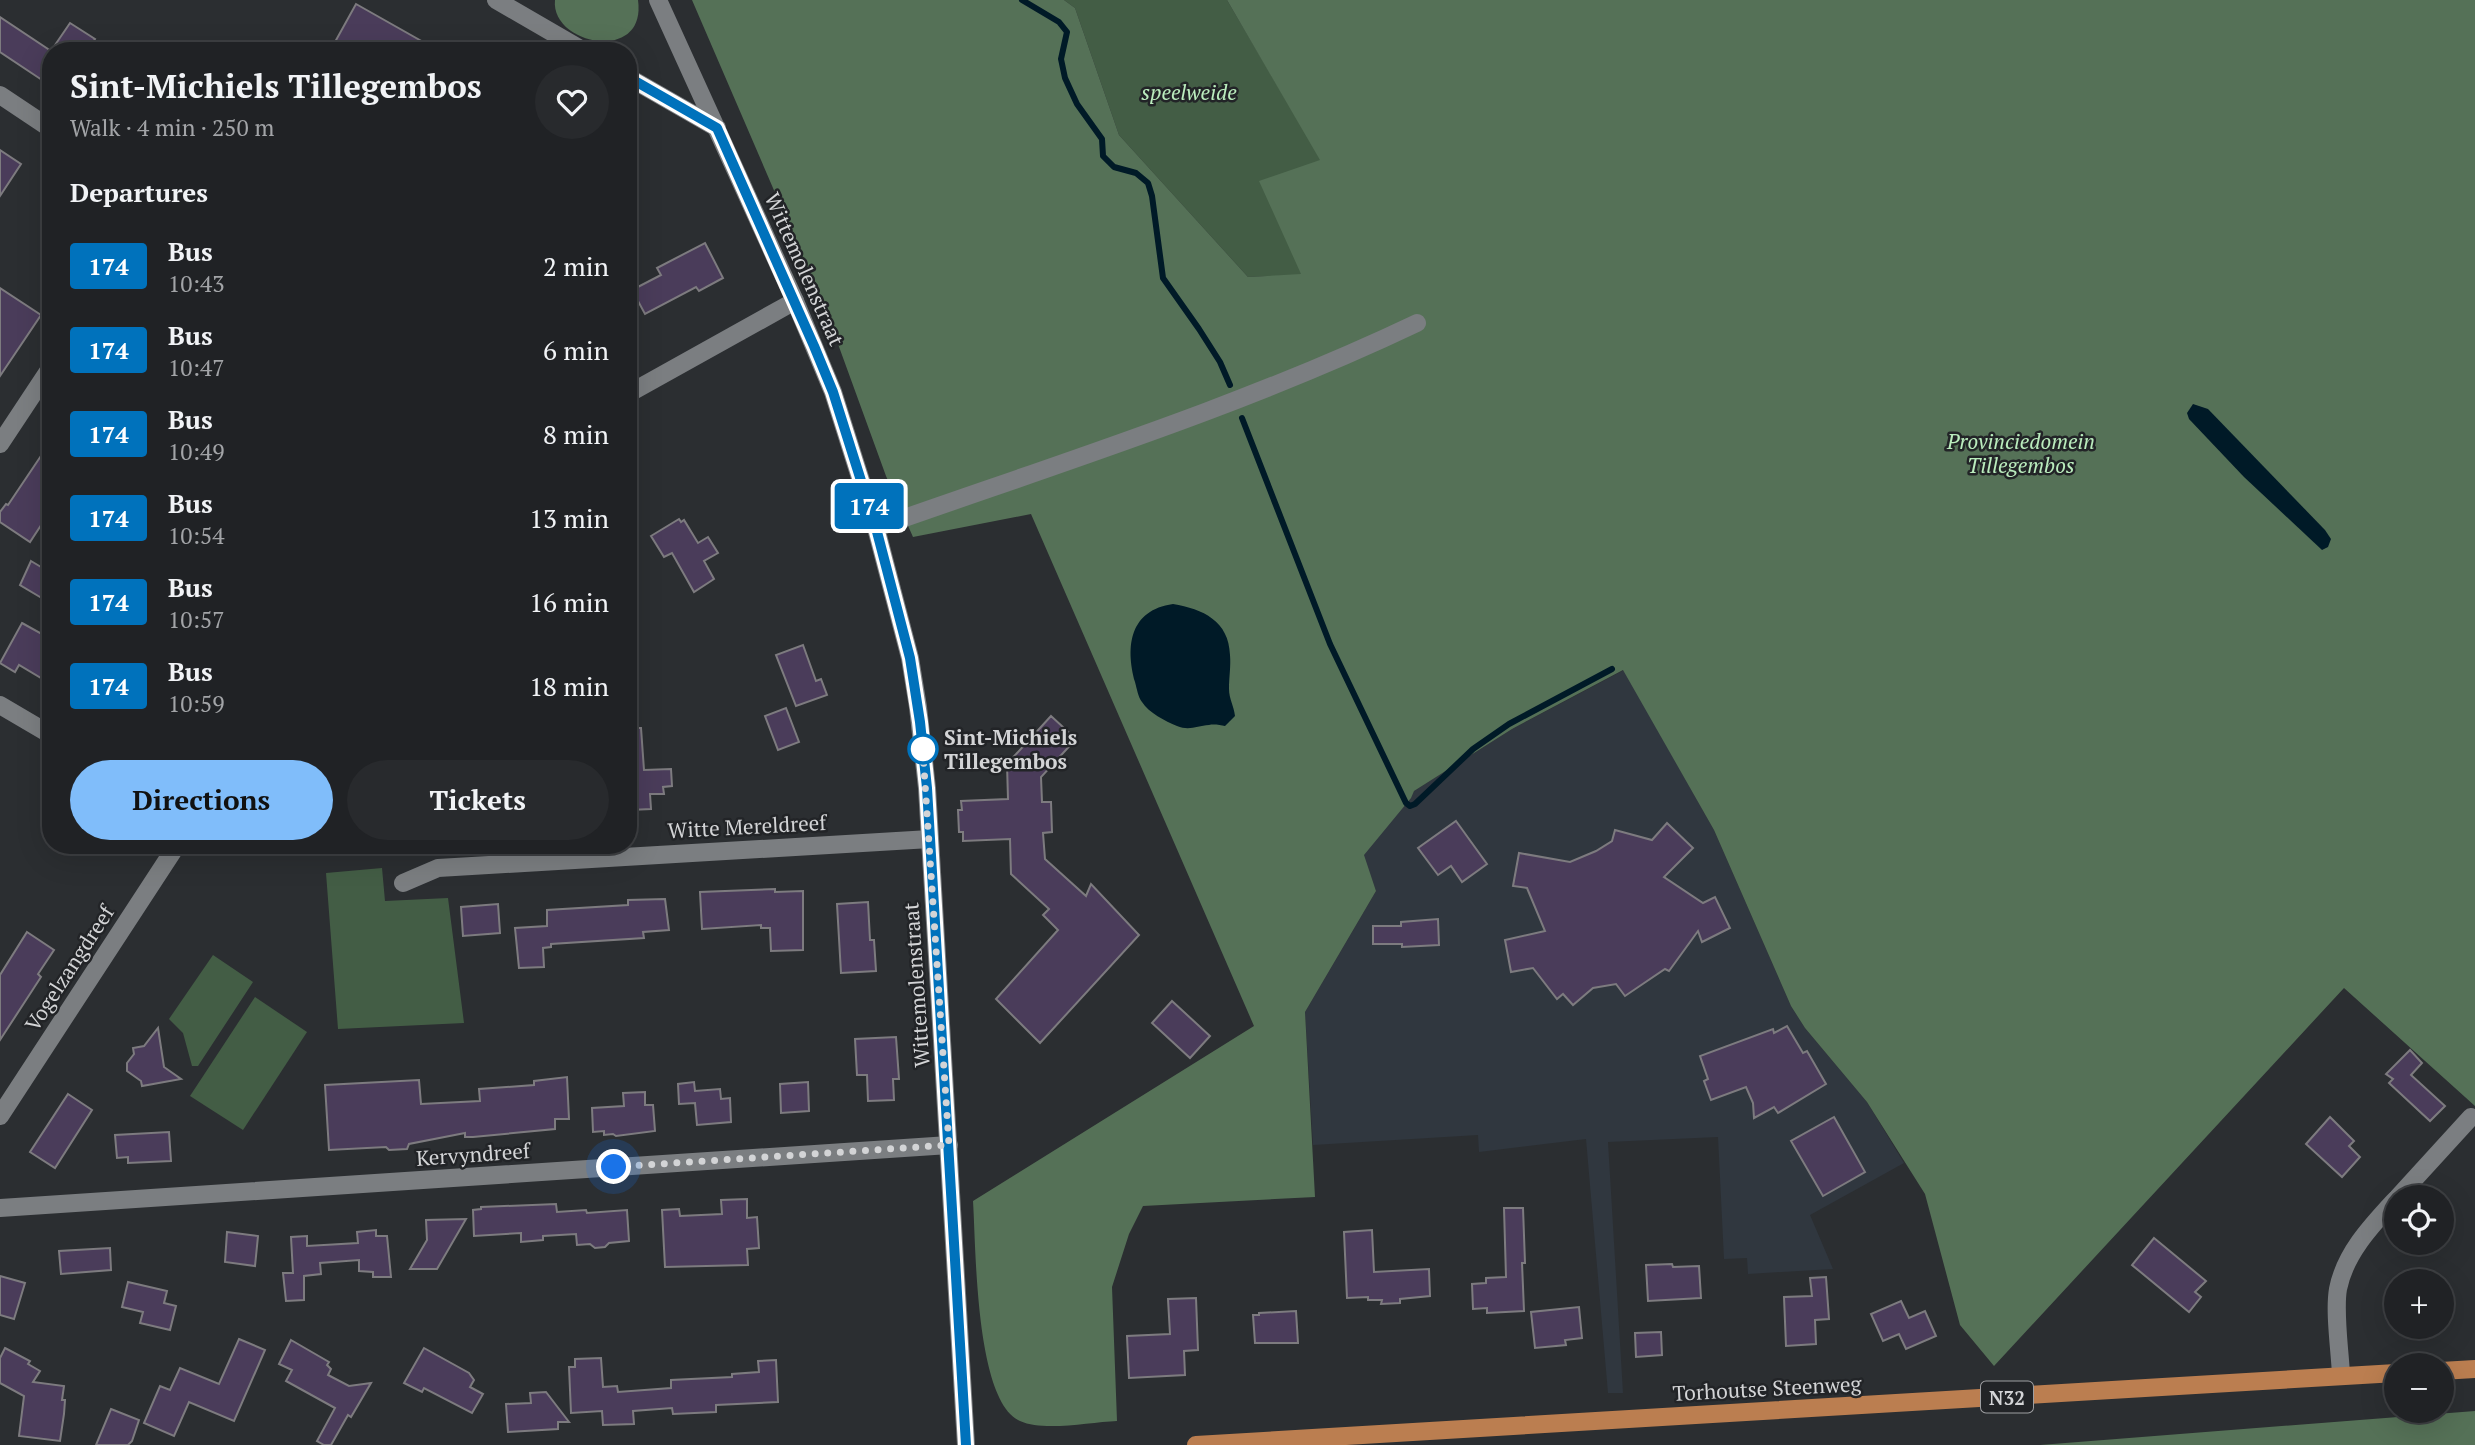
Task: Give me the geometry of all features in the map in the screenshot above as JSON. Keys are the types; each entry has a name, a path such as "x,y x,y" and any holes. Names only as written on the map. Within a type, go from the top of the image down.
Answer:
{"main road":[{"path":"2454,1370 2475,1369"},
{"name":"Torhoutse Steenweg","path":"1196,1445 2384,1373"}],"street":[{"name":"Wittemolenstraat","path":"659,0 795,301 833,392 876,528 910,658 922,738 930,839 966,1445"},
{"path":"507,2 570,42"},
{"path":"637,82 717,128"},
{"path":"0,95 42,123"},
{"path":"637,389 795,301"},
{"path":"876,528 1123,441 1314,369 1417,323"},
{"path":"0,444 42,381"},
{"path":"0,705 42,730"},
{"name":"Witte Mereldreef","path":"403,883 438,868 930,839"},
{"name":"Vogelzangdreef","path":"0,1116 171,854"},
{"path":"2409,1185 2471,1117"},
{"name":"Kervyndreef","path":"0,1208 949,1145"},
{"path":"2341,1375 2338,1292 2343,1271 2356,1246 2384,1213"}],"shaded area":[{"path":"1624,670 1714,830 1791,1006 1805,1028 1867,1102 1904,1163 1810,1215 1833,1269 1748,1274 1747,1258 1724,1259 1718,1137 1608,1142 1623,1393 1608,1393 1586,1139 1479,1152 1478,1135 1313,1145 1305,1012 1376,891 1363,855 1414,791 1512,729"}],"green space":[{"path":"555,0 638,0 637,20 628,33 614,40 598,41 581,37 567,28 558,16"},
{"name":"Provinciedomein Tillegembos","path":"692,0 1064,0 1075,8 1119,135 1248,277 1301,274 1259,181 1320,160 1227,0 2475,0 2475,1106 2344,988 1994,1366 1960,1325 1925,1194 1867,1102 1805,1028 1791,1006 1714,830 1623,670 1512,729 1414,791 1364,855 1376,891 1305,1012 1315,1197 1143,1206 1129,1234 1112,1287 1117,1421 1041,1426 1020,1421 1005,1408 994,1385 986,1355 977,1286 973,1201 1254,1026 1031,514 913,537 886,476 826,311"},
{"name":"speelweide","path":"1064,0 1227,0 1321,160 1302,275 1248,277 1119,135 1075,8"},
{"path":"382,868 385,901 448,898 464,1023 338,1029 326,873"},
{"path":"213,955 253,982 198,1066 192,1066 183,1033 169,1019"},
{"path":"255,997 307,1032 243,1130 190,1096"},
{"path":"2475,1411 2475,1445 2040,1445 2384,1418 2384,1423 2454,1423 2454,1413"}],"water":[{"path":"2193,404 2208,409 2325,530 2331,539 2328,547 2322,550 2244,477 2189,419 2187,413"},
{"path":"1173,604 1204,613 1225,633 1230,655 1229,693 1235,716 1225,726 1181,727 1153,713 1140,698 1132,669 1131,643 1134,632 1139,622 1148,614"}],"building":[{"path":"356,4 423,42 335,42"},
{"path":"0,17 42,45 42,80 0,52"},
{"path":"70,23 95,39 93,42 57,42"},
{"path":"0,150 21,164 0,196"},
{"path":"705,243 723,278 699,291 696,287 645,314 637,299 637,287 661,275 657,268"},
{"path":"0,288 41,315 0,376"},
{"path":"42,454 42,524 30,542 0,522 0,512 8,505"},
{"path":"679,519 681,522 684,520 698,543 708,537 718,553 704,561 714,579 694,592 672,553 664,557 651,536"},
{"path":"31,561 42,568 42,598 20,585"},
{"path":"22,623 42,634 42,679 19,665 15,672 0,663"},
{"path":"803,645 816,681 821,679 827,695 796,706 776,655"},
{"path":"786,708 799,742 778,750 765,716"},
{"path":"1051,716 1076,739 1041,777 1042,802 1051,802 1052,832 1043,833 1045,859 1086,896 1091,884 1139,935 1040,1043 996,999 1058,930 1043,915 1049,909 1011,874 1010,839 963,841 963,832 959,832 958,810 962,810 961,801 1008,799 1007,764"},
{"path":"637,728 641,728 644,770 671,769 672,786 663,787 664,794 650,794 651,809 637,810"},
{"path":"1456,821 1487,864 1462,882 1451,866 1438,875 1418,848"},
{"path":"1667,823 1693,848 1664,877 1703,903 1715,897 1730,928 1702,942 1698,931 1669,971 1665,969 1625,996 1616,984 1593,988 1573,1005 1563,994 1557,999 1533,968 1511,972 1505,940 1545,931 1527,888 1513,886 1519,853 1570,862 1612,841 1615,830 1652,840"},
{"path":"775,889 775,892 803,891 803,950 771,951 770,928 761,928 761,925 702,929 700,892"},
{"path":"665,899 669,930 643,932 644,938 551,944 551,947 543,948 544,967 519,968 515,928 547,926 547,910 628,905 628,900"},
{"path":"868,902 870,940 874,940 876,971 841,973 837,904"},
{"path":"498,904 500,933 463,936 461,907"},
{"path":"1438,919 1439,945 1402,947 1402,944 1373,944 1373,926 1401,926 1401,922"},
{"path":"27,932 54,950 38,974 41,977 0,1040 0,975"},
{"path":"1172,1001 1210,1036 1190,1058 1152,1023"},
{"path":"1787,1026 1803,1053 1807,1051 1826,1084 1778,1113 1774,1107 1754,1118 1753,1103 1746,1087 1711,1100 1704,1081 1708,1079 1700,1056 1773,1029 1774,1033"},
{"path":"158,1028 164,1067 181,1079 142,1086 141,1081 127,1071 127,1063 134,1054 133,1048 144,1046"},
{"path":"896,1037 899,1079 893,1079 894,1100 868,1101 867,1075 857,1075 855,1039"},
{"path":"2410,1050 2422,1063 2411,1075 2445,1106 2430,1121 2389,1083 2393,1079 2386,1074"},
{"path":"567,1077 569,1119 555,1119 555,1129 473,1137 465,1137 465,1133 409,1144 407,1149 389,1150 386,1147 329,1150 325,1085 419,1080 421,1104 480,1101 479,1089 534,1085 534,1081"},
{"path":"694,1082 695,1091 720,1089 721,1099 730,1098 731,1122 697,1125 695,1103 679,1104 678,1084"},
{"path":"808,1082 809,1111 781,1113 780,1084"},
{"path":"645,1092 645,1105 653,1105 655,1131 616,1136 604,1135 604,1131 593,1132 592,1108 624,1106 623,1093"},
{"path":"68,1094 92,1110 55,1168 30,1152"},
{"path":"1834,1117 1865,1172 1823,1196 1791,1141"},
{"path":"2330,1117 2354,1141 2349,1146 2360,1157 2342,1177 2306,1144"},
{"path":"169,1132 171,1161 128,1163 128,1157 117,1158 115,1135"},
{"path":"747,1199 747,1218 757,1217 759,1248 747,1249 748,1265 665,1267 662,1210 679,1209 680,1216 722,1214 721,1200"},
{"path":"556,1204 557,1212 627,1210 629,1241 595,1248 590,1244 577,1245 576,1234 543,1236 543,1240 521,1242 521,1233 474,1236 473,1210 481,1207"},
{"path":"1504,1208 1523,1208 1524,1311 1487,1313 1487,1308 1473,1309 1472,1284 1486,1283 1486,1278 1506,1277"},
{"path":"466,1219 437,1269 410,1269 427,1240 426,1220"},
{"path":"376,1230 376,1236 387,1236 391,1277 373,1277 373,1272 359,1271 359,1260 320,1263 321,1274 304,1276 304,1300 286,1301 283,1273 293,1273 291,1237 307,1236 307,1246 358,1243 357,1232"},
{"path":"1372,1230 1374,1272 1429,1269 1430,1296 1381,1304 1382,1300 1368,1300 1368,1297 1347,1298 1344,1232"},
{"path":"227,1232 258,1236 255,1266 225,1262"},
{"path":"2154,1238 2206,1281 2195,1292 2201,1297 2189,1312 2132,1265"},
{"path":"110,1248 111,1270 61,1274 59,1251"},
{"path":"1672,1264 1673,1267 1699,1266 1701,1298 1648,1301 1646,1265"},
{"path":"0,1276 25,1283 14,1319 0,1315"},
{"path":"1826,1277 1829,1319 1815,1320 1816,1344 1786,1346 1784,1297 1812,1296 1810,1278"},
{"path":"128,1282 167,1291 164,1303 176,1306 170,1330 140,1323 143,1312 122,1307"},
{"path":"1196,1298 1198,1350 1184,1351 1185,1375 1129,1378 1127,1336 1170,1334 1168,1299"},
{"path":"1901,1301 1909,1318 1925,1311 1936,1336 1906,1349 1899,1334 1883,1341 1871,1314"},
{"path":"1579,1307 1582,1338 1565,1340 1566,1345 1535,1348 1531,1312"},
{"path":"1296,1311 1298,1343 1255,1343 1253,1315"},
{"path":"1661,1332 1662,1355 1636,1357 1635,1333"},
{"path":"239,1339 265,1350 234,1421 189,1402 174,1436 144,1423 160,1386 170,1390 180,1368 219,1384"},
{"path":"291,1340 329,1362 327,1365 331,1369 328,1375 349,1386 371,1383 331,1445 317,1441 335,1408 286,1381 292,1370 279,1364"},
{"path":"5,1348 30,1361 28,1364 40,1371 33,1382 64,1386 60,1441 19,1436 24,1396 0,1383 0,1358"},
{"path":"424,1348 469,1373 474,1380 470,1387 483,1394 472,1413 424,1388 422,1392 404,1383"},
{"path":"601,1358 603,1387 617,1386 618,1392 671,1388 671,1380 732,1377 732,1374 759,1372 758,1361 776,1360 778,1402 716,1405 716,1412 673,1414 672,1408 633,1411 634,1424 603,1425 602,1411 571,1413 569,1367 575,1367 575,1359"},
{"path":"546,1392 569,1422 558,1422 558,1429 508,1432 506,1404 531,1403 530,1393"},
{"path":"111,1409 139,1420 128,1445 96,1445"}],"waterway":[{"path":"1022,0 1059,22 1067,32 1061,59 1065,78 1077,104 1102,139 1103,156 1114,167 1136,173 1148,183 1163,278 1220,362 1230,385"},
{"path":"1242,418 1330,644 1406,803 1410,806 1473,749 1509,724 1612,669"}],"bus line":[{"name":"174","path":"637,82 717,128 833,392 876,528 910,658 927,788 966,1445"}],"place":[{"name":"Sint-Michiels Tillegembos","path":"923,749"}],"route":[{"path":"614,1167 949,1145 922,738 923,749"}]}
